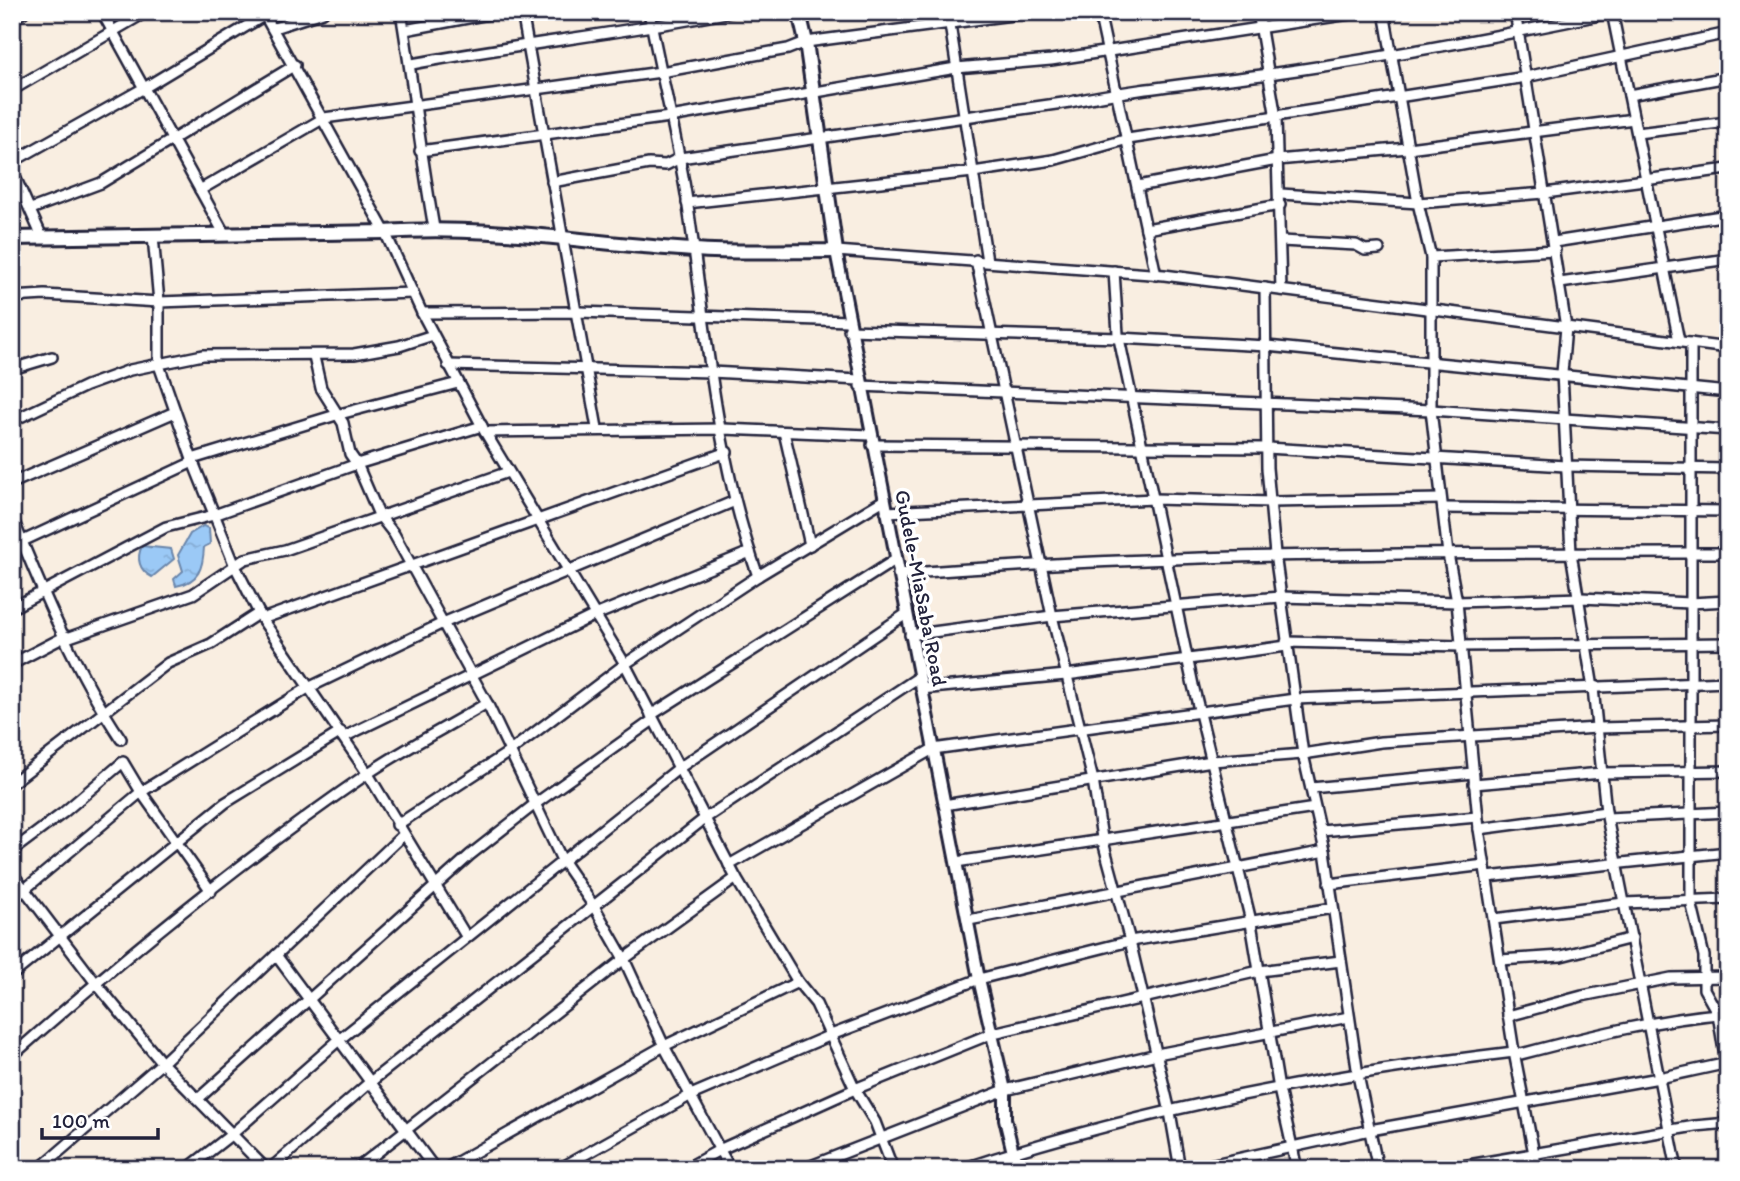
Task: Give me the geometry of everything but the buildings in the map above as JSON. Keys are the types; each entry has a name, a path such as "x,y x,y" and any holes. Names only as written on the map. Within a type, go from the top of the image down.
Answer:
{"main road":[{"name":"Gudele-MiaSaba Road","path":"799,12 806,42 836,251"},
{"path":"12,238 385,232 434,228 693,250 836,251"}],"street":[{"path":"12,19 24,12"},
{"path":"102,12 225,235"},
{"path":"12,90 146,12"},
{"path":"274,29 323,12"},
{"path":"401,12 412,64 420,150 434,228"},
{"path":"405,30 499,12"},
{"path":"522,12 538,89 552,182 579,312 597,428"},
{"path":"649,12 680,158 711,372 735,501 758,576"},
{"path":"412,64 528,43 652,28 732,12"},
{"path":"948,12 987,261"},
{"path":"200,190 324,118 415,108 661,72 788,49 806,42 1036,12"},
{"path":"1099,12 1156,275"},
{"path":"1258,12 1276,118 1281,290"},
{"path":"420,150 670,117 812,90 956,68 1051,60 1363,12"},
{"path":"1384,12 1401,95 1418,203 1431,257 1432,411 1448,554 1457,602 1477,817 1514,1052 1526,1102 1537,1169"},
{"path":"1515,12 1566,327 1562,373 1571,553 1581,598 1607,815 1677,1169"},
{"path":"552,182 649,164 666,165 680,158 1117,92 1270,74 1519,32 1613,12 1679,341"},
{"path":"12,162 144,88 264,13 385,232 412,293 458,383 537,522 625,663 736,878 798,982 816,1004 855,1089 882,1138 893,1169"},
{"path":"687,203 973,172 1053,160 1128,139 1276,118 1526,76 1622,58 1728,33"},
{"path":"31,209 101,183 295,65"},
{"path":"1629,95 1728,77"},
{"path":"1138,186 1277,160 1408,148 1634,119"},
{"path":"1637,133 1728,122"},
{"path":"1146,229 1280,200 1418,203 1545,193 1728,169"},
{"path":"12,170 42,237"},
{"path":"1431,257 1555,246 1728,215"},
{"path":"153,236 159,302 159,365 192,460 235,566 260,616 308,688 343,734 466,936"},
{"path":"1281,241 1356,244 1365,250 1379,249"},
{"path":"836,251 1156,275 1728,348"},
{"name":"Gudele-MiaSaba Road","path":"836,251 979,979 1005,1090 1005,1119 1017,1169"},
{"path":"1560,283 1728,259"},
{"path":"976,260 1043,562 1052,616 1082,730 1102,838 1157,1054 1180,1169"},
{"path":"1114,271 1119,338 1199,711 1251,921 1279,1089 1297,1169"},
{"path":"1265,288 1267,448 1275,554 1303,754 1325,851 1358,1075 1378,1169"},
{"path":"12,297 45,295 159,302 412,293"},
{"path":"422,313 702,314 849,326 1266,346 1562,373 1728,392"},
{"path":"12,421 86,386 130,370 203,355 354,354 433,335"},
{"path":"1191,1169 1370,1130 1660,1078 1727,1063 1723,1014 1704,989 1704,956 1691,902 1692,815 1689,771 1692,343"},
{"path":"12,369 52,356"},
{"path":"314,356 321,388 341,419 349,454 357,464 379,515 487,704 562,860 595,908 624,959 664,1046 730,1169"},
{"path":"448,365 711,372 860,383 1432,411 1728,430"},
{"path":"12,546 192,460 336,415 458,383"},
{"path":"12,483 175,412"},
{"path":"12,608 166,527 214,515 357,464 484,429 723,429 1016,448 1267,448 1565,466 1728,469"},
{"path":"784,432 810,545"},
{"path":"12,783 168,663 211,644 260,616 537,522 727,452"},
{"path":"12,664 66,637 193,594 245,559 285,550 508,472"},
{"path":"886,512 1154,499 1728,511"},
{"path":"397,825 509,752 625,663 758,576 884,500"},
{"path":"12,900 141,792 308,688 443,623 735,501"},
{"path":"12,517 66,637 103,712 121,739"},
{"path":"12,975 225,803 343,734 593,615 750,552"},
{"path":"898,575 1043,562 1275,554 1728,553"},
{"path":"198,1099 436,885 535,804 652,718 895,560"},
{"path":"910,635 1052,616 1282,597 1457,602 1581,598 1690,603 1728,601"},
{"path":"187,1169 466,936 679,768 906,614"},
{"path":"921,689 1066,675 1287,644 1461,646 1728,643"},
{"path":"12,873 95,982 162,1063 268,1169 369,1083 595,908 704,819 919,677"},
{"path":"729,865 933,749 1295,699 1728,682"},
{"path":"12,1056 95,982 368,774 487,704"},
{"path":"944,805 1212,761 1303,754 1381,742 1597,728 1728,725"},
{"path":"12,850 63,813 122,762 211,891"},
{"path":"1474,784 1602,773 1728,771"},
{"path":"1311,788 1473,773"},
{"path":"956,862 1315,808"},
{"path":"1479,829 1607,815 1692,815 1728,812"},
{"path":"1321,831 1477,817"},
{"path":"39,1169 162,1063 403,835"},
{"path":"969,920 1325,851"},
{"path":"1487,877 1616,861 1728,852"},
{"path":"1329,884 1485,865"},
{"path":"356,1169 624,959 736,878"},
{"path":"1494,919 1625,902 1728,899"},
{"path":"559,1169 691,1095 831,1035 979,979 1130,941 1333,908"},
{"path":"1500,960 1561,956 1632,938"},
{"path":"276,955 435,1169"},
{"path":"685,1169 720,1149 855,1089 993,1033 1144,1000 1259,971 1341,961"},
{"path":"1508,1016 1582,996 1641,984 1728,977"},
{"path":"445,1169 664,1046 798,982"},
{"path":"962,1169 1011,1152 1170,1112 1279,1089 1514,1052 1521,1054 1578,1037 1723,1014"},
{"path":"803,1169 1005,1090 1157,1054 1349,1017"},
{"path":"1445,1169 1728,1123"}],"water":[{"path":"203,526 209,528 210,544 204,547 201,568 190,581 176,586 174,579 183,571 178,555 190,534"},
{"path":"142,546 171,549 174,559 152,577 140,564"}]}
